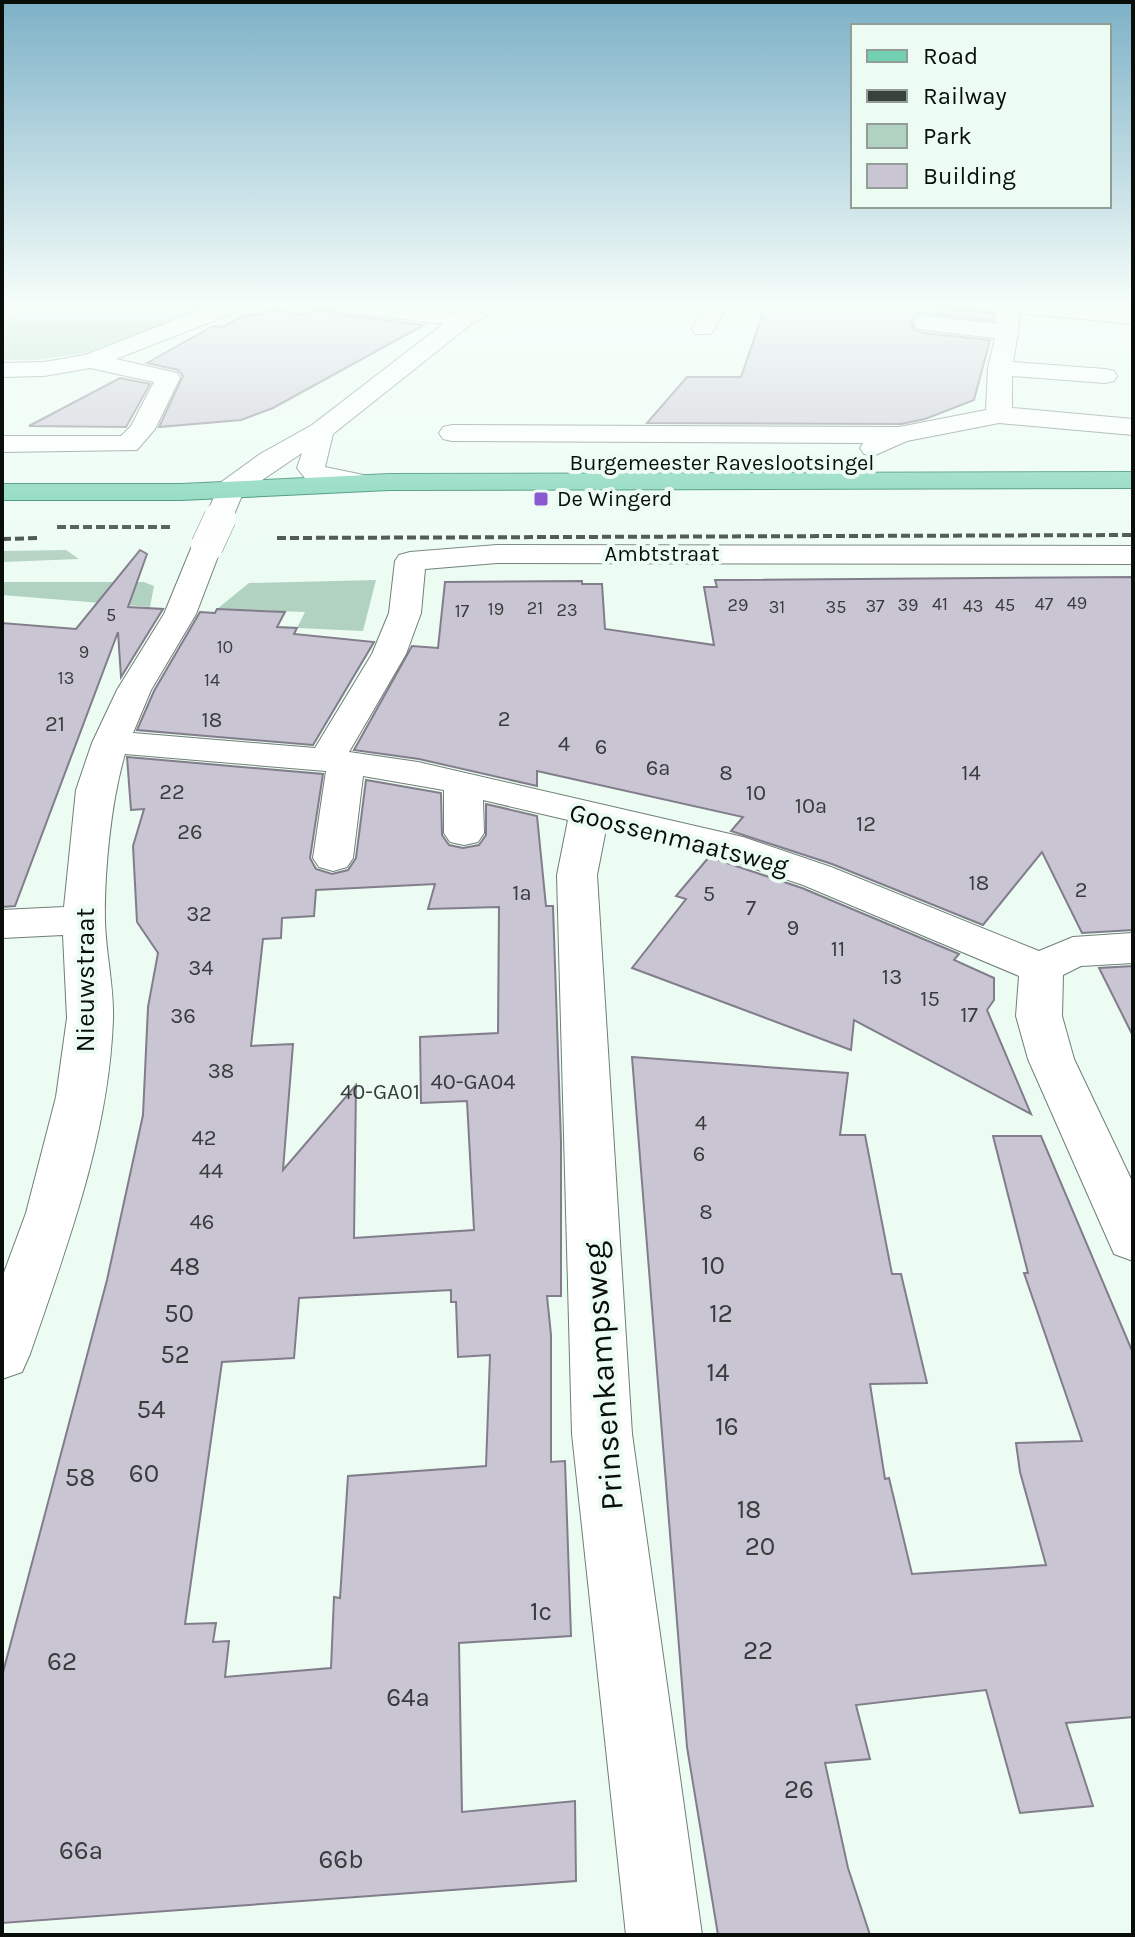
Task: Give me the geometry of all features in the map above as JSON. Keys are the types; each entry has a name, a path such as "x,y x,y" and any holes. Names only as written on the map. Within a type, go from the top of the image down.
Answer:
{"main road":[{"name":"Burgemeester Raveslootsingel","path":"2,475 421,464 1133,461"},
{"name":"Burgemeester Raveslootsingel","path":"2,492 230,489 363,483 1133,480"}],"street":[{"path":"2,444 128,444 137,435 159,394"},
{"path":"230,489 321,431 368,394"},
{"name":"Nieuwstraat","path":"226,532 254,507 311,468 403,394"},
{"path":"999,394 999,409"},
{"path":"1111,394 1113,400 1133,416"},
{"path":"999,409 1133,427"},
{"path":"846,462 899,435 999,409 1133,416"},
{"path":"311,468 321,431"},
{"path":"452,433 899,435"},
{"name":"Burgemeester Raveslootsingel","path":"311,468 318,476 363,483"},
{"name":"Nieuwstraat","path":"2,1354 52,1213 80,1097 90,1018 84,920 95,790 110,743 134,690 180,614 225,565 230,489"},
{"name":"Ambtstraat","path":"336,761 389,654 405,613 410,561 497,554 1133,555"},
{"name":"Goossenmaatsweg","path":"110,743 153,744 336,761 418,773 729,846 817,876 1041,968"},
{"path":"333,858 336,761"},
{"path":"463,784 464,833"},
{"name":"Prinsenkampsweg","path":"589,815 577,875 602,1434 664,1935"},
{"path":"2,924 84,920"},
{"path":"1133,948 1073,952 1041,968 1039,1016 1051,1059 1133,1239"}],"green space":[{"path":"66,550 79,559 2,562 2,551"},
{"path":"376,580 363,631 297,628 305,612 217,609 249,583"},
{"path":"2,582 144,582 154,586 150,607 2,595"}],"building":[{"path":"89,394 144,394 126,427 29,426"},
{"path":"174,394 298,394 241,420 159,427"},
{"path":"672,394 975,394 974,400 925,419 901,424 647,423"},
{"path":"140,550 147,554 128,607 163,609 121,677 118,632 15,906 2,907 2,623 76,629"},
{"path":"1133,577 1133,930 1082,933 1042,852 983,925 832,864 731,831 743,817 537,771 537,786 419,759 354,750 412,646 438,648 445,582 582,581 582,584 602,584 605,629 714,645 704,587 717,587 715,580"},
{"path":"217,609 285,612 277,627 297,628 294,634 374,642 313,745 137,730 154,691 200,612 215,613"},
{"path":"127,757 323,774 310,858 316,869 332,874 348,870 356,858 366,780 441,793 442,835 449,845 463,848 479,845 486,835 486,804 537,816 546,906 553,906 561,1142 561,1296 547,1296 551,1335 551,1462 565,1461 571,1636 459,1643 462,1812 575,1801 576,1881 2,1923 2,1676 107,1280 143,1115 148,1007 158,953 137,922 133,846 144,809 131,810","holes":["435,884 428,909 499,907 498,1033 420,1037 421,1103 467,1101 474,1230 354,1238 356,1085 283,1170 293,1044 251,1046 263,939 281,938 282,918 314,916 316,890","451,1290 451,1302 456,1302 458,1357 490,1355 486,1466 348,1476 340,1598 334,1597 331,1668 225,1677 229,1641 213,1642 216,1623 185,1624 222,1362 294,1358 299,1298"]},
{"path":"709,857 802,888 959,954 954,960 994,978 994,1000 987,1010 1031,1114 854,1020 851,1050 632,968 686,899 676,896"},
{"path":"1133,966 1133,1036 1099,968"},
{"path":"632,1057 848,1073 840,1135 865,1135 892,1274 901,1274 927,1383 870,1384 885,1479 889,1478 912,1574 1046,1565 1020,1472 1016,1443 1082,1441 1024,1273 1028,1273 993,1136 1041,1136 1133,1353 1133,1717 1066,1723 1093,1806 1020,1813 986,1690 856,1705 870,1759 825,1763 848,1868 870,1935 718,1935 687,1747"}],"railway":[{"path":"57,527 174,527"},
{"path":"277,538 1133,535"},
{"path":"2,539 38,538"}],"place":[{"name":"De Wingerd","path":"541,499"}]}
